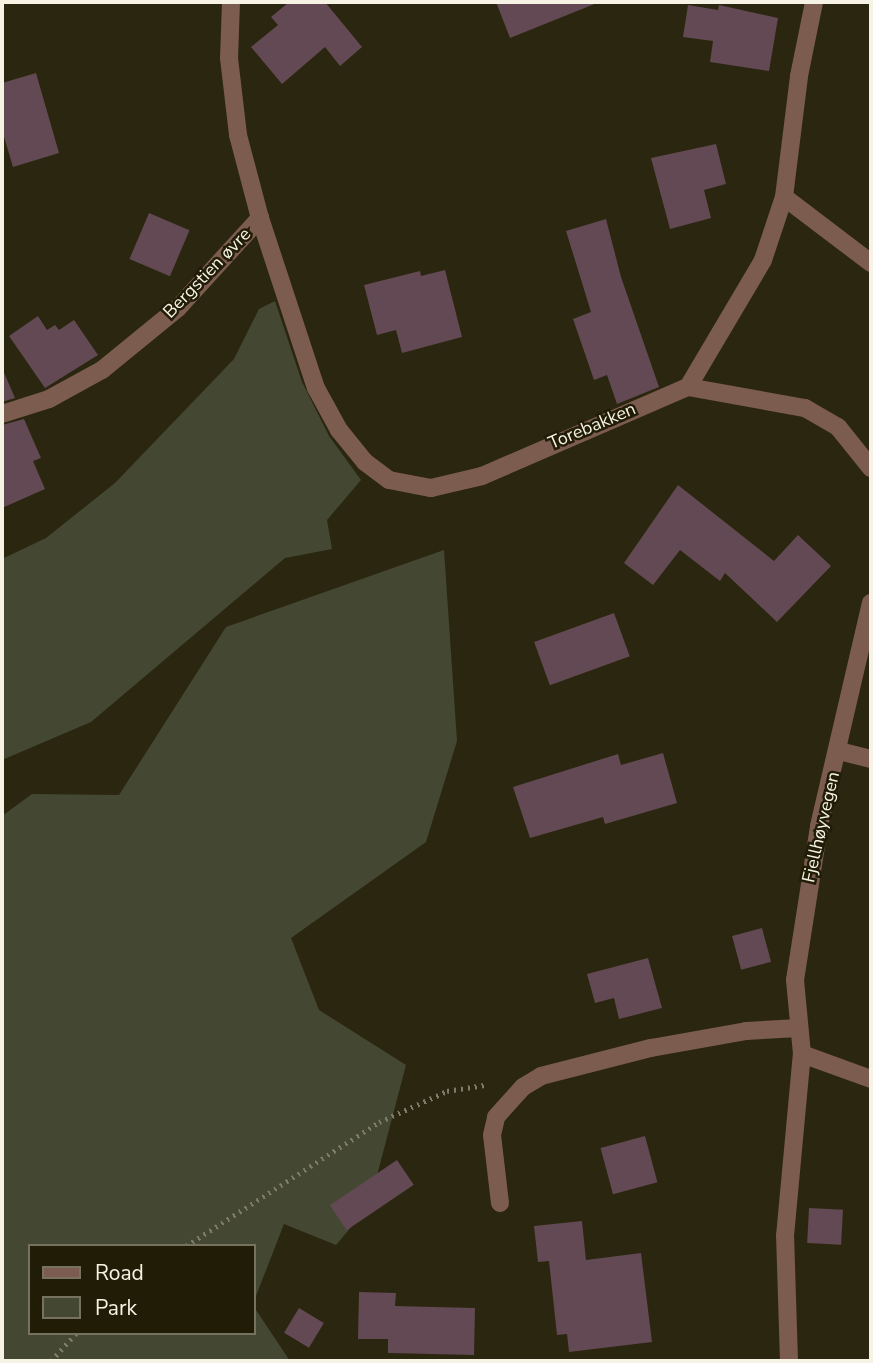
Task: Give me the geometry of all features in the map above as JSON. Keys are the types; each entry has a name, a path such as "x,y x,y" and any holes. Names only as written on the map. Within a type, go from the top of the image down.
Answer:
{"street":[{"name":"Bergstien øvre","path":"2,414 48,399 102,370 178,307 260,218 238,135 229,58 231,2"},
{"path":"814,2 799,76 784,197 763,260 688,387 805,408 838,426 871,468"},
{"path":"784,197 871,263"},
{"name":"Torebakken","path":"260,218 316,388 339,430 365,461 389,480 431,488 482,476 688,387"},
{"name":"Fjellhøyvegen","path":"789,1361 785,1236 802,1054 795,980 803,908 871,603"},
{"path":"839,751 871,759"},
{"path":"500,1203 492,1135 496,1116 523,1087 541,1076 651,1048 746,1031 799,1028"},
{"path":"802,1054 871,1079"}],"path":[{"path":"189,1244 379,1122 447,1091 487,1085"},
{"path":"51,1361 74,1335"}],"green space":[{"path":"275,301 302,382 329,436 361,480 327,520 332,549 285,558 91,722 2,760 2,559 46,538 115,483 234,359 259,309"},
{"path":"444,550 457,741 426,842 291,938 319,1010 406,1065 369,1206 336,1245 284,1224 256,1296 256,1244 28,1244 28,1335 256,1335 256,1310 290,1361 2,1361 2,816 32,794 119,795 226,627"}],"building":[{"path":"289,2 325,2 362,47 340,66 325,47 282,84 251,47 278,25 271,17"},
{"path":"496,2 596,2 597,3 510,38"},
{"path":"688,5 718,10 719,5 778,18 769,71 710,62 713,41 683,37"},
{"path":"36,73 59,153 13,167 2,130 2,83"},
{"path":"716,144 726,184 704,190 711,218 670,229 651,158"},
{"path":"149,213 190,230 170,276 129,259"},
{"path":"606,219 621,277 659,387 617,404 607,375 594,380 573,319 591,312 566,231"},
{"path":"445,270 462,337 402,353 396,330 377,335 364,285 420,271 421,276"},
{"path":"38,316 47,330 55,325 59,330 74,320 98,355 45,388 9,336"},
{"path":"2,368 15,398 2,402"},
{"path":"24,419 41,458 33,461 45,489 2,508 2,425"},
{"path":"678,485 774,561 798,535 831,566 777,622 725,573 720,581 680,550 653,585 624,563"},
{"path":"614,613 630,656 550,685 534,642"},
{"path":"663,753 677,803 605,824 603,817 530,838 513,787 618,754 621,765"},
{"path":"762,928 771,962 741,970 732,936"},
{"path":"648,958 662,1008 619,1019 614,998 595,1003 587,974"},
{"path":"645,1136 657,1182 613,1194 601,1148"},
{"path":"397,1160 414,1185 347,1230 330,1205"},
{"path":"809,1208 843,1210 841,1245 807,1243"},
{"path":"582,1221 586,1260 641,1253 652,1342 569,1352 567,1334 557,1335 549,1261 538,1262 534,1226"},
{"path":"359,1292 396,1293 395,1306 475,1308 474,1355 388,1353 388,1339 358,1339"},
{"path":"299,1308 324,1323 309,1348 284,1333"}]}
